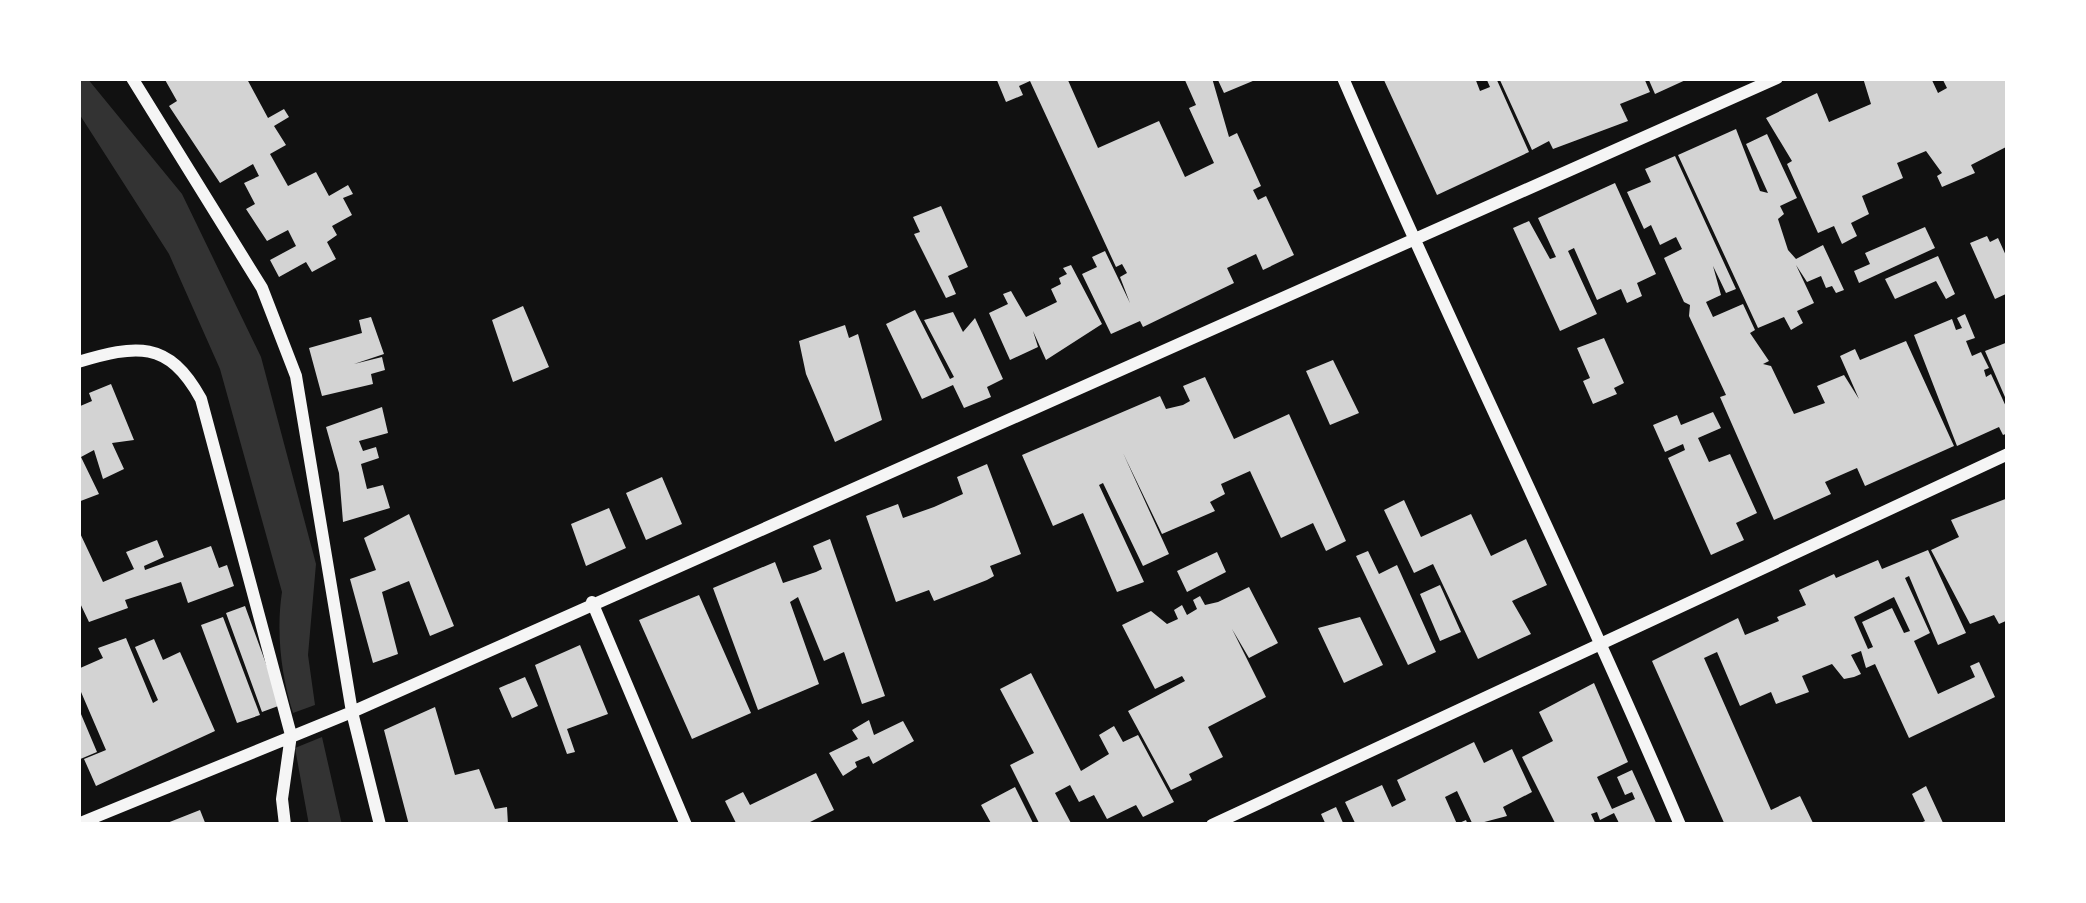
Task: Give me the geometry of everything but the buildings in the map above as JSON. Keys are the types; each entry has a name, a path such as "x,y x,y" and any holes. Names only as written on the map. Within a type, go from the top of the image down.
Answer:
{"street":[{"path":"132,78 262,287 296,376 352,712 380,825"},
{"path":"1343,78 1413,243 1602,642 1680,825"},
{"path":"78,824 352,712 1777,78"},
{"path":"78,362 137,348 156,352 189,376 212,426 291,735 282,799 285,825"},
{"path":"1212,825 2008,454"},
{"path":"592,602 686,825"}],"shaded area":[{"path":"78,78 87,78 182,194 261,357 316,564 308,655 315,705 293,713 281,653 282,592 220,369 169,254 78,112"},
{"path":"322,737 342,825 309,825 295,748"}]}
